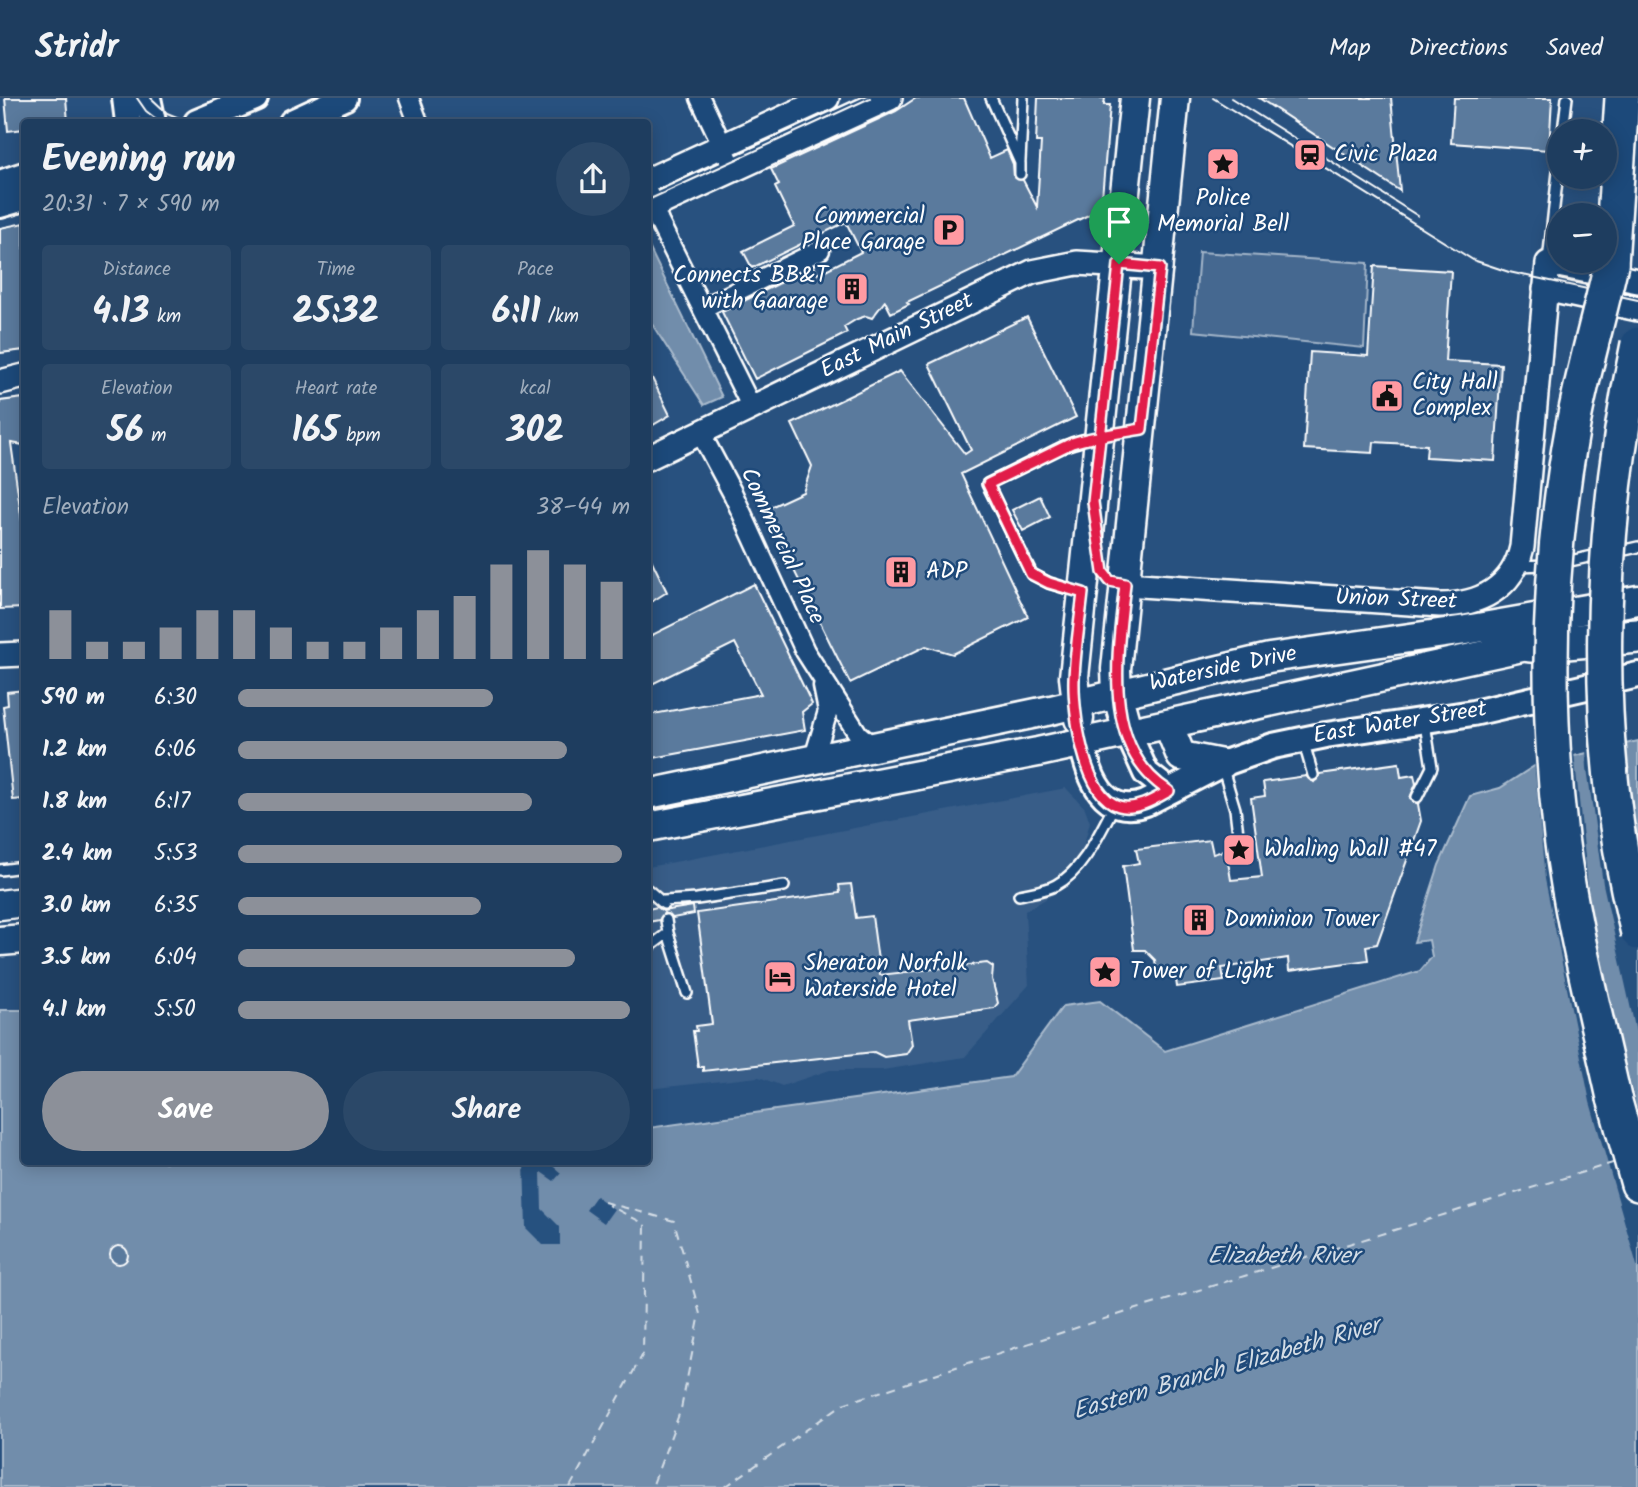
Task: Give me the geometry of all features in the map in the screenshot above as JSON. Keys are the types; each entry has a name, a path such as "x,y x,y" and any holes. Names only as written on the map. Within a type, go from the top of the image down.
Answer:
{"highway":[{"path":"1622,98 1625,273"},
{"path":"1625,273 1638,126"},
{"path":"1638,194 1625,273 1573,423 1556,546 1551,660 1553,758 1570,899 1614,1098 1638,1184"},
{"path":"1638,344 1619,447 1611,518 1605,632 1612,778 1621,849 1638,933"},
{"path":"1531,645 1638,636"}],"main road":[{"path":"125,98 128,119"},
{"path":"148,98 152,119"},
{"path":"204,119 255,98"},
{"path":"298,119 344,98"},
{"path":"1135,98 1074,677 1076,704 1082,743 1095,785 1104,797 1115,805 1140,805 1181,776 1222,764"},
{"path":"1175,98 1160,268 1116,669 1117,693 1128,733 1146,773 1181,776"},
{"path":"0,183 21,176"},
{"path":"0,205 21,199"},
{"path":"1100,436 1142,429"},
{"path":"1093,502 1103,572 1110,581 1125,584"},
{"name":"Waterside Drive","path":"651,793 1076,704 1298,652 1456,631 1638,600"},
{"name":"Waterside Drive","path":"651,829 1082,743 1638,623"},
{"name":"East Water Street","path":"1222,764 1259,750 1303,739 1425,722 1521,703 1638,675"},
{"path":"1168,724 1181,776"},
{"path":"0,905 21,902"},
{"path":"0,941 21,939"}],"street":[{"path":"409,98 417,119"},
{"path":"700,98 734,170"},
{"path":"651,179 723,146 818,111 890,98"},
{"path":"651,202 734,170 818,111"},
{"path":"651,207 752,408"},
{"path":"702,308 820,250"},
{"name":"East Main Street","path":"651,456 1032,272 1077,263 1160,268"},
{"path":"1517,566 1525,528 1547,271"},
{"path":"1545,289 1638,309"},
{"path":"0,382 21,377"},
{"name":"Commercial Place","path":"700,432 733,494 805,651 859,734 874,748"},
{"name":"Union Street","path":"1125,584 1452,605 1486,597 1503,584 1517,566"},
{"path":"0,655 21,654"},
{"name":"Commercial Place","path":"813,761 828,710 822,679"}],"lane":[{"path":"991,98 1020,163"},
{"path":"1020,174 1023,98"},
{"path":"1564,119 1567,98"},
{"path":"1083,593 1049,583 1031,574 988,484 1064,446 1100,436"},
{"path":"1517,566 1539,567 1638,547"},
{"path":"1418,797 1432,767 1425,722"},
{"path":"1303,739 1313,775"},
{"path":"1222,764 1234,809 1239,842"},
{"path":"1019,894 1048,889 1067,877 1094,842 1115,805"},
{"path":"0,870 21,867"},
{"path":"651,892 664,903 784,886"},
{"path":"666,920 687,993"},
{"path":"651,946 668,933"}],"shaded area":[{"path":"1199,252 1368,263 1364,348 1193,331"},
{"path":"1066,788 1085,808 1090,822 1082,852 1056,893 1025,911 1029,985 965,1057 883,1070 830,1070 782,1086 759,1077 651,1089 651,866"}],"water":[{"path":"651,251 722,397 704,405 651,323"},
{"name":"Elizabeth River","path":"1638,741 1638,1487 0,1487 0,1010 21,1010 21,1165 651,1165 651,1128 1011,1077 1063,1006 1100,1001 1165,1051 1420,971 1432,957 1429,940 1414,942 1439,865 1470,796 1500,788 1536,765"}],"pier":[{"path":"1617,742 1638,894 1638,1041 1603,884 1587,768 1586,749"},
{"path":"1574,752 1589,895 1603,971 1638,1114 1638,1269 1590,1102 1545,879 1534,761"},
{"path":"524,1165 552,1165 561,1173 554,1181 541,1172 542,1209 560,1227 560,1245 543,1245 526,1228"},
{"path":"596,1196 614,1209 604,1223 586,1210"}],"building":[{"path":"5,98 66,98 68,119 21,119 21,129 8,131"},
{"path":"916,98 964,98 990,158 1007,150 1013,164 1014,177 1023,180 1037,207 1041,142 1036,142 1038,98 1105,98 1104,105 1110,105 1101,209 907,302 909,304 891,313 885,301 872,318 866,316 844,327 847,333 755,379 722,312 814,266 818,274 861,252 846,222 752,268 743,251 794,226 775,187 779,185 771,169 896,111"},
{"path":"1259,98 1391,98 1400,191"},
{"path":"1454,98 1552,98 1551,119 1547,119 1547,150 1451,143"},
{"path":"21,224 21,350 0,353 0,228"},
{"path":"1374,266 1451,271 1445,361 1501,364 1495,461 1426,457 1427,445 1374,442 1373,453 1304,449 1310,352 1368,356"},
{"name":"ADP","path":"1027,317 1076,417 961,474 1028,617 953,654 926,646 850,683 764,510 803,492 812,466 792,424 900,371 965,454 971,450 929,364"},
{"path":"651,376 670,415 651,426"},
{"path":"21,398 21,445 11,443 21,515 21,608 0,609 0,401"},
{"path":"1040,496 1050,517 1023,531 1012,510"},
{"path":"651,559 667,592 651,602"},
{"path":"754,584 812,704 802,712 805,730 651,758 651,714 761,694 735,643 651,685 651,636"},
{"path":"21,690 21,799 13,800 3,706 8,705 7,692"},
{"path":"1399,763 1401,777 1414,775 1416,784 1410,798 1418,804 1421,821 1377,944 1366,946 1368,960 1289,971 1288,958 1222,968 1224,981 1177,987 1175,972 1157,974 1155,960 1145,950 1134,950 1123,866 1139,863 1136,849 1210,840 1213,854 1226,850 1231,880 1262,877 1251,798 1265,796 1263,782 1306,776 1314,782 1320,774"},
{"name":"Sheraton Norfolk Waterside Hotel","path":"851,884 856,918 872,916 880,975 987,963 993,967 992,979 998,1003 994,1008 908,1020 912,1045 906,1054 884,1057 874,1052 703,1071 703,1067 698,1067 693,1031 697,1031 696,1026 712,1024 697,913 840,893 839,885"},
{"path":"693,906 694,914 673,918 664,913 659,920 651,921 651,908 657,907 663,911"},
{"path":"119,1246 125,1249 128,1255 125,1261 119,1264 113,1261 110,1255 113,1249"}],"ferry route":[{"path":"725,1487 843,1404 1088,1324 1616,1162"},
{"path":"604,1202 674,1221 700,1314 681,1409 652,1487"},
{"path":"570,1487 643,1354 645,1224 608,1205"}],"tram line":[{"path":"137,98 146,111 156,119"},
{"path":"151,98 167,113 182,119"},
{"path":"651,199 870,98"},
{"path":"1213,98 1473,260 1509,272 1638,300"},
{"path":"1231,98 1418,216"}],"place":[{"name":"Civic Plaza","path":"1310,155"},
{"name":"Police Memorial Bell","path":"1223,164"},
{"name":"Commercial Place Garage","path":"949,230"},
{"name":"Connects BB&T with Gaarage","path":"852,289"},
{"name":"City Hall Complex","path":"1387,396"},
{"name":"ADP","path":"901,572"},
{"name":"Whaling Wall #47","path":"1239,850"},
{"name":"Dominion Tower","path":"1199,920"},
{"name":"Tower of Light","path":"1105,972"},
{"name":"Sheraton Norfolk Waterside Hotel","path":"780,977"}],"route":[{"path":"1119,264 1100,436 1093,502 1103,572 1110,581 1125,584 1116,669 1120,706 1137,759 1146,773 1169,791 1146,803 1125,807 1115,805 1099,791 1088,768 1082,743 1074,677 1083,593 1049,583 1031,574 988,484 1072,443 1087,438 1100,436 1142,429 1160,268 1119,264"}],"water label":[{"name":"Eastern Branch Elizabeth River","path":"1226,1369"}]}
